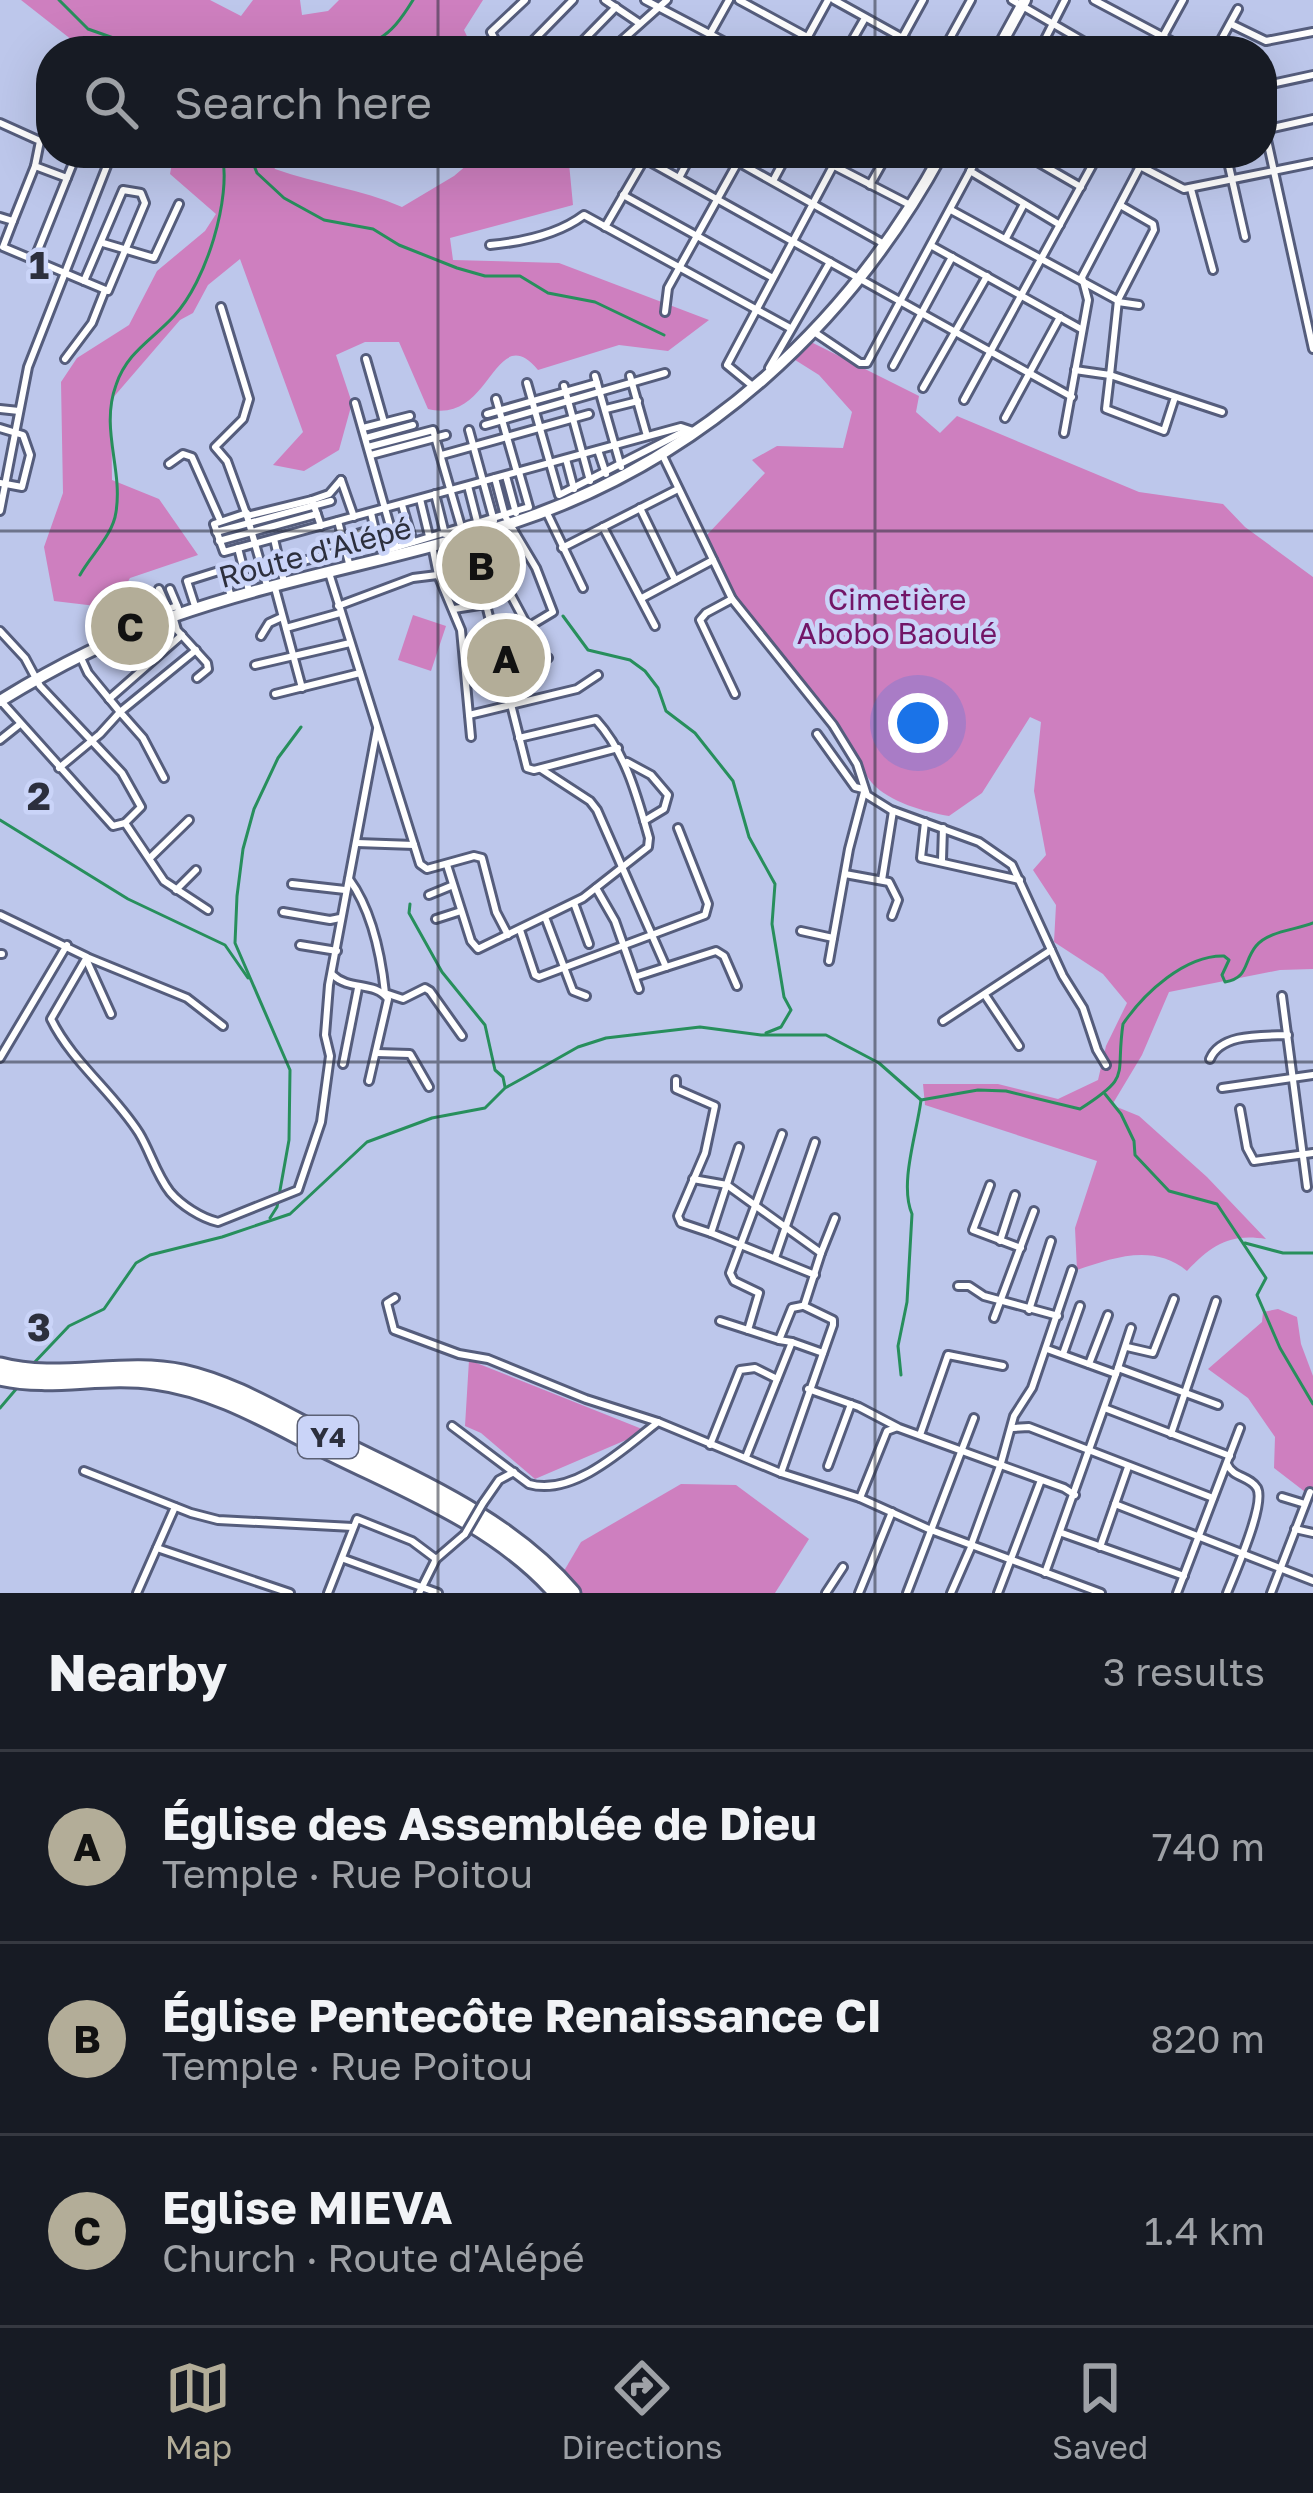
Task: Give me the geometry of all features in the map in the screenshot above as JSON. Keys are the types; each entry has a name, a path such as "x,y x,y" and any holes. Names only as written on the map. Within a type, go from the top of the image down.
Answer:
{"highway":[{"name":"Y4","path":"45,1377 104,1367 156,1369 222,1385 457,1502 510,1535 572,1593"},
{"name":"Y4","path":"4,1373 141,1379 218,1397 452,1513 505,1546 556,1593"}],"main road":[{"path":"1004,36 1019,2"},
{"name":"Route d'Alépé","path":"0,701 79,655 177,612 546,511 662,454 753,386 814,332 886,245 930,168"}],"street":[{"path":"493,36 491,32 524,0"},
{"path":"538,36 573,0"},
{"path":"605,0 639,23"},
{"path":"645,0 714,36"},
{"path":"625,36 667,0"},
{"path":"710,34 729,0"},
{"path":"739,0 803,36"},
{"path":"808,36 831,0 896,36"},
{"path":"903,36 922,0"},
{"path":"951,36 971,0"},
{"path":"1047,36 1065,0"},
{"path":"1094,0 1161,36"},
{"path":"1164,36 1183,0"},
{"path":"1019,2 1074,36"},
{"path":"588,36 616,7"},
{"path":"1224,36 1238,9"},
{"path":"854,36 865,17"},
{"path":"1231,25 1255,36"},
{"path":"1277,39 1313,32"},
{"path":"1277,83 1313,75"},
{"path":"1277,127 1313,119"},
{"path":"0,123 36,139"},
{"path":"36,161 3,247 105,290 111,290 143,211 141,193 120,191 84,281"},
{"path":"1143,168 1180,189 1192,189 1313,164"},
{"path":"40,168 67,178"},
{"path":"34,260 71,168"},
{"path":"0,511 32,355 106,168"},
{"path":"604,226 639,168"},
{"path":"665,168 1072,397"},
{"path":"679,177 684,168"},
{"path":"665,312 666,292 735,168"},
{"path":"749,168 886,245"},
{"path":"773,181 780,168"},
{"path":"830,262 771,366 753,386 726,366 832,168"},
{"path":"837,168 912,206"},
{"path":"870,185 879,168"},
{"path":"814,332 865,364 972,168"},
{"path":"1048,168 1081,187"},
{"path":"964,400 1091,168"},
{"path":"1064,433 1088,300 1082,277 1139,168"},
{"path":"1229,168 1245,237"},
{"path":"1273,170 1313,349"},
{"path":"970,171 1060,225"},
{"path":"1192,189 1213,270"},
{"path":"623,195 773,278"},
{"path":"103,243 154,258 179,204"},
{"path":"1005,238 1024,204"},
{"path":"1120,205 1155,226 1118,301 1106,411 1166,430 1175,397"},
{"path":"951,210 1118,301 1139,304"},
{"path":"490,244 516,243 571,225 584,215 790,328"},
{"path":"0,217 13,221"},
{"path":"931,245 1081,329"},
{"path":"893,367 952,257"},
{"path":"923,388 987,276"},
{"path":"64,358 86,333 105,290"},
{"path":"220,307 249,400 243,419 215,447 226,459 276,587 302,688"},
{"path":"1005,418 1060,317"},
{"path":"366,359 384,422"},
{"path":"1075,370 1110,375 1222,412"},
{"path":"485,424 565,393 665,373"},
{"path":"631,379 647,436"},
{"path":"527,383 556,493 574,489 693,431"},
{"path":"598,384 621,466"},
{"path":"565,393 590,481"},
{"path":"496,399 529,508 483,543 528,627"},
{"path":"605,409 638,401"},
{"path":"355,403 396,548"},
{"path":"0,409 19,411"},
{"path":"488,414 500,416"},
{"path":"441,455 589,414"},
{"path":"363,428 412,421 369,446"},
{"path":"331,501 249,521 214,524 224,552 681,427 693,431"},
{"path":"0,428 25,436 30,455 22,487 3,484"},
{"path":"469,430 494,520"},
{"path":"369,446 446,435"},
{"path":"436,437 470,530"},
{"path":"632,441 637,458"},
{"path":"598,450 606,474"},
{"path":"169,464 183,454 192,457 220,520"},
{"path":"662,454 732,599 833,724 857,764 864,790 830,961"},
{"path":"566,459 574,489"},
{"path":"506,475 511,521"},
{"path":"495,478 553,612 528,627 495,637"},
{"path":"218,537 249,521 314,507 341,480 354,517"},
{"path":"468,486 470,530 485,604 527,768 541,769 618,748"},
{"path":"562,548 676,490"},
{"path":"435,494 445,534"},
{"path":"420,499 438,575 461,630 471,737"},
{"path":"402,504 412,542"},
{"path":"314,507 320,526"},
{"path":"640,508 675,580"},
{"path":"546,511 583,588"},
{"path":"370,512 381,550 432,542 494,520 511,521"},
{"path":"338,521 350,567"},
{"path":"604,526 655,626"},
{"path":"342,538 374,529"},
{"path":"274,538 280,567 276,587"},
{"path":"238,548 250,594"},
{"path":"280,567 345,550"},
{"path":"640,599 712,560"},
{"path":"285,628 413,578 478,569"},
{"path":"196,609 188,581 222,570 232,599"},
{"path":"329,573 423,868 478,855 482,858 496,913 508,935"},
{"path":"170,589 182,635 208,669 197,678"},
{"path":"159,590 168,609 177,612"},
{"path":"732,599 700,620 735,694"},
{"path":"454,609 485,604"},
{"path":"261,636 269,622 282,617"},
{"path":"0,631 122,773 141,807 118,827 110,824 0,701"},
{"path":"109,699 182,635"},
{"path":"255,665 350,643"},
{"path":"58,768 196,650"},
{"path":"79,655 85,669 143,738 164,778"},
{"path":"466,678 548,658"},
{"path":"275,694 359,673"},
{"path":"469,715 577,688 598,675"},
{"path":"447,865 473,947 574,903 647,848 649,838 624,760 602,727 590,719 519,738"},
{"path":"0,740 20,724"},
{"path":"87,958 51,1019 141,1135 169,1191 182,1204 218,1222 298,1190 321,1122 330,1056 325,1035 333,975 377,729"},
{"path":"817,734 855,788 893,811 979,842 1006,859 1083,1008 1106,1065"},
{"path":"624,760 651,775 668,795 664,809 644,820"},
{"path":"541,769 590,800 666,967"},
{"path":"882,880 893,811"},
{"path":"150,858 189,820"},
{"path":"925,822 921,858 1020,880"},
{"path":"125,823 176,890 208,910"},
{"path":"520,930 536,977 708,910 678,828"},
{"path":"943,828 943,862"},
{"path":"356,843 414,845"},
{"path":"176,890 196,870"},
{"path":"845,874 893,886 897,894 892,916"},
{"path":"292,884 340,892 348,883"},
{"path":"348,883 363,898 369,916 387,1007 369,1081"},
{"path":"429,895 451,886"},
{"path":"596,888 639,989"},
{"path":"574,903 589,944"},
{"path":"436,919 461,910"},
{"path":"283,912 331,920 343,916"},
{"path":"0,915 87,958 176,992 223,1026"},
{"path":"545,917 576,994 586,996"},
{"path":"801,931 833,938"},
{"path":"0,1058 67,945"},
{"path":"300,946 337,951"},
{"path":"943,1022 1051,950"},
{"path":"635,977 716,951 724,956 737,986"},
{"path":"87,958 112,1015"},
{"path":"333,975 358,988 374,988 403,999 424,988 462,1036"},
{"path":"343,1064 358,988"},
{"path":"985,995 1019,1046"},
{"path":"1282,996 1308,1154 1307,1187"},
{"path":"1210,1059 1227,1041 1288,1035"},
{"path":"377,1053 410,1054 429,1087"},
{"path":"1222,1088 1313,1075"},
{"path":"676,1080 676,1089 716,1106 679,1219 815,1274"},
{"path":"1240,1109 1252,1160 1308,1154"},
{"path":"748,1330 760,1296 731,1278 782,1134"},
{"path":"775,1258 815,1142"},
{"path":"711,1233 740,1147"},
{"path":"693,1179 727,1185 821,1253"},
{"path":"990,1185 973,1230 1021,1248"},
{"path":"1000,1241 1015,1196"},
{"path":"994,1318 1034,1211"},
{"path":"804,1306 835,1218"},
{"path":"1029,1310 1052,1241"},
{"path":"951,1593 972,1545 1014,1416 1032,1388 1047,1348 1072,1270"},
{"path":"958,1286 1058,1316"},
{"path":"395,1298 387,1304 394,1330 658,1422 781,1473 860,1498 1085,1591 1101,1593"},
{"path":"1125,1347 1153,1353 1174,1298"},
{"path":"1172,1434 1216,1301"},
{"path":"778,1340 792,1308 804,1306 834,1322 781,1473"},
{"path":"1063,1354 1080,1306"},
{"path":"1089,1364 1108,1315"},
{"path":"721,1322 823,1353"},
{"path":"1046,1573 1107,1409 1130,1328"},
{"path":"746,1457 792,1342"},
{"path":"1047,1348 1218,1405"},
{"path":"920,1435 948,1354 1003,1366"},
{"path":"710,1444 740,1370 755,1368 777,1379"},
{"path":"808,1389 1075,1496"},
{"path":"828,1466 851,1404"},
{"path":"1107,1409 1228,1460 1232,1474 1258,1489 1254,1520 1227,1593"},
{"path":"907,1593 974,1418"},
{"path":"452,1426 542,1487 574,1479 658,1422"},
{"path":"1012,1428 1029,1427 1213,1498"},
{"path":"860,1498 887,1431 899,1428"},
{"path":"1177,1593 1240,1428"},
{"path":"1100,1547 1128,1467"},
{"path":"85,1471 218,1520 353,1527"},
{"path":"421,1590 436,1558 465,1534 499,1480 514,1472"},
{"path":"998,1593 1041,1480"},
{"path":"1271,1593 1310,1492"},
{"path":"1282,1496 1305,1504"},
{"path":"1115,1504 1313,1581"},
{"path":"136,1593 175,1507"},
{"path":"859,1593 892,1512"},
{"path":"328,1593 357,1519 412,1541 436,1558"},
{"path":"1295,1529 1313,1534"},
{"path":"1061,1533 1184,1576"},
{"path":"157,1548 290,1593"},
{"path":"344,1559 438,1593"},
{"path":"826,1593 843,1567"}],"green space":[{"path":"21,0 210,0 241,16 253,0 300,0 302,15 328,11 339,0 483,0 464,30 467,36 67,36"},
{"path":"171,168 274,168 402,207 463,168 569,168 573,205 450,238 453,260 559,263 709,320 668,351 619,345 538,370 523,357 511,356 466,402 449,410 428,409 399,342 365,342 336,355 352,403 339,450 304,471 273,465 303,432 240,259 208,285 193,313 180,320 111,400 112,480 159,499 198,555 130,578 113,608 54,601 44,547 63,493 61,382 77,358 129,325 157,271 205,231 216,214 170,174"},
{"name":"Cimetière Abobo Baoulé","path":"811,342 919,396 916,412 940,433 957,416 1139,492 1223,504 1245,527 1313,577 1313,969 1280,970 1169,992 1142,1055 1112,1105 1139,1116 1266,1239 1222,1243 1187,1271 1147,1255 1077,1270 1075,1228 1097,1161 925,1105 923,1084 998,1084 1058,1099 1098,1080 1106,1046 1127,1003 1103,974 1054,942 1056,905 1033,870 1046,855 1034,791 1041,722 1030,717 982,793 949,816 898,801 872,783 840,726 773,651 715,557 706,536 765,473 752,460 777,446 843,448 852,412 819,375 792,358"},
{"path":"413,615 446,626 431,671 398,660"},
{"path":"1278,1309 1297,1317 1313,1376 1313,1498 1274,1468 1275,1437 1248,1398 1208,1369 1262,1322 1263,1312"},
{"path":"469,1360 647,1431 535,1479 481,1433 465,1426"},
{"path":"681,1484 736,1485 809,1539 775,1593 551,1593 581,1542"}],"waterway":[{"path":"59,0 88,29 108,36"},
{"path":"384,36 413,0"},
{"path":"80,575 106,537 116,512 110,417 116,385 133,355 174,316 196,283 220,215 224,168"},
{"path":"255,168 284,198 324,220 373,229 457,268 485,276 520,276 548,293 595,302 664,335"},
{"path":"563,616 588,650 630,660 645,671 658,688 666,711 695,733 733,781 749,837 775,884 772,924 784,997 791,1010 781,1027 766,1033"},
{"path":"270,1218 277,1207 289,1140 290,1070 235,943 237,896 254,809 278,758 301,727"},
{"path":"0,820 128,899 225,945 248,978"},
{"path":"410,904 409,913 442,972 485,1025 495,1070 505,1087"},
{"path":"32,1365 69,1326 104,1309 136,1263 290,1214 367,1142 432,1118 485,1108 505,1088 578,1047 606,1038 700,1027 761,1035 826,1035 879,1063 921,1100 978,1090 1006,1091 1080,1109 1115,1081 1123,1024 1167,978 1195,962 1224,956 1229,960 1222,975 1225,982 1233,980 1261,941 1313,923"},
{"path":"1105,1094 1121,1114 1135,1155 1169,1191 1217,1204 1266,1278 1257,1295 1280,1348 1313,1404"},
{"path":"901,1375 898,1346 907,1302 912,1214 908,1173 921,1100"},
{"path":"1245,1243 1283,1253 1313,1253"},
{"path":"0,1408 17,1388"}],"place":[{"name":"Église Pentecôte Renaissance CI","path":"481,565"},
{"name":"Eglise MIEVA","path":"130,626"},
{"name":"Église des Assemblée de Dieu","path":"506,658"}]}
